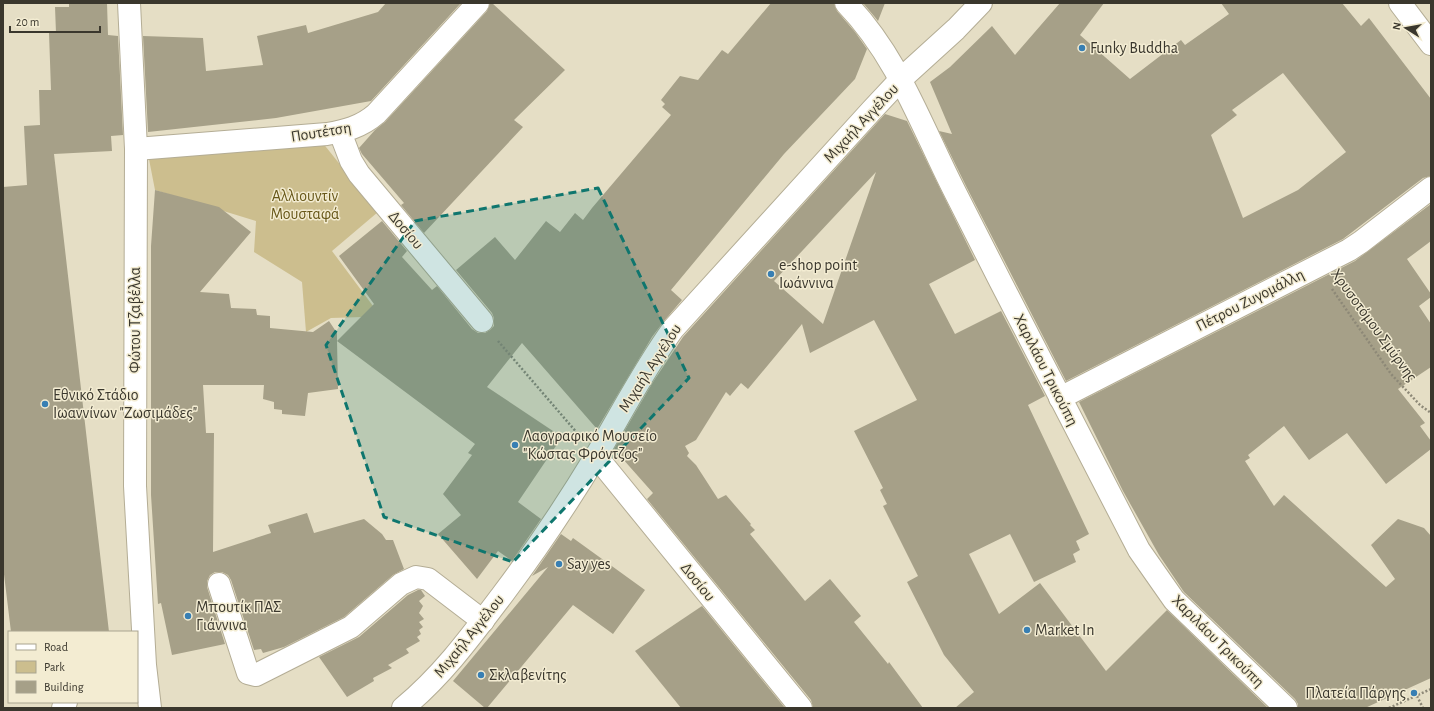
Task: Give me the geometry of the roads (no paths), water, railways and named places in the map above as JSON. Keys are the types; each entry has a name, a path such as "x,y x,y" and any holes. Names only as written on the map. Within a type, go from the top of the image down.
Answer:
{"street":[{"name":"Φώτου Τζαβέλλα","path":"129,3 136,149 135,486 141,670 150,708"},
{"name":"Πουτέτση","path":"136,149 327,134 356,127 368,121 376,114 478,3"},
{"name":"Χαριλάου Τρικούπη","path":"846,3 867,27 901,79 951,184 1139,550 1174,600 1286,708"},
{"name":"Μιχαήλ Αγγέλου","path":"403,708 431,684 453,660 540,542 596,456 673,329 901,79 956,29 981,3"},
{"path":"1400,3 1431,44"},
{"name":"Δοσίου","path":"340,132 351,162 359,174 482,321"},
{"name":"Πέτρου Ζυγομάλλη","path":"1060,398 1348,250 1361,242 1431,188"},
{"name":"Δοσίου","path":"596,456 801,708"},
{"path":"219,584 248,673 256,675 351,627 401,584 416,578 428,579 483,621"}],"place":[{"name":"Funky Buddha","path":"1082,48"},
{"name":"e-shop point Ιωάννινα","path":"771,274"},
{"name":"Εθνικό Στάδιο Ιωαννίνων \"Ζωσιμάδες\"","path":"45,404"},
{"name":"Λαογραφικό Μουσείο \"Κώστας Φρόντζος\"","path":"515,445"},
{"name":"Say yes","path":"559,564"},
{"name":"Μπουτίκ ΠΑΣ Γιάννινα","path":"188,616"},
{"name":"Market In","path":"1027,630"},
{"name":"Σκλαβενίτης","path":"481,675"},
{"name":"Πλατεία Πάργης","path":"1414,693"}],"park label":[{"name":"Αλλιουντίν Μουσταφά","path":"305,205"}]}
